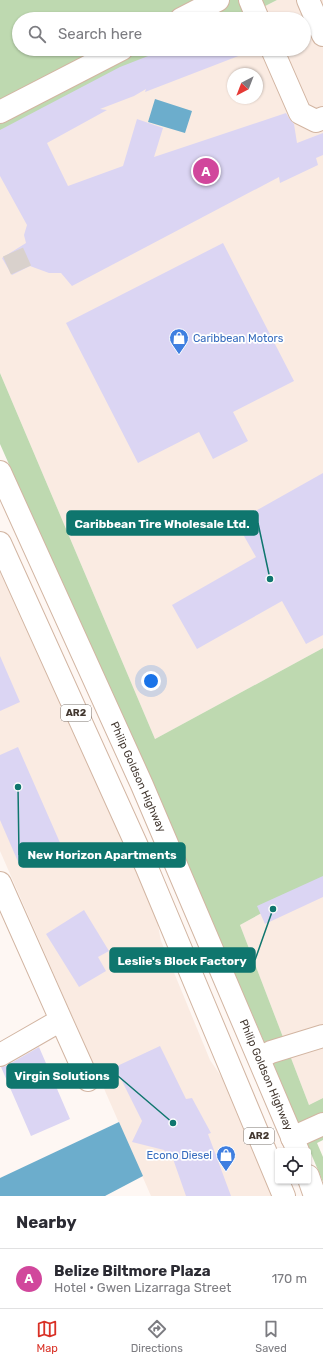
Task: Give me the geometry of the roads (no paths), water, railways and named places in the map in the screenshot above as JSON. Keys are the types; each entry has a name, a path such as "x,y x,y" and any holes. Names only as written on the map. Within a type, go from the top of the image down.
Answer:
{"main road":[{"path":"195,12 218,0"},
{"path":"250,0 255,12"},
{"path":"308,0 323,35"},
{"path":"0,112 108,56"},
{"path":"275,56 300,113 316,120 323,118"},
{"name":"Philip Goldson Highway","path":"0,472 131,759 295,1144"},
{"name":"AR2","path":"0,543 147,868 284,1196"},
{"path":"0,883 88,1080"},
{"path":"0,1055 61,1020"},
{"path":"258,1058 271,1052 323,1036"},
{"path":"295,1144 323,1124"},
{"path":"311,1184 316,1196"}],"water":[{"path":"155,99 192,111 185,133 148,122"},
{"path":"119,1122 143,1176 105,1196 0,1196 0,1178"}],"tunnel":[{"path":"13,252 21,270"}],"place":[{"name":"Belize Biltmore Plaza","path":"206,171"},
{"name":"Caribbean Motors","path":"179,355"},
{"name":"Caribbean Tire Wholesale Ltd.","path":"270,579"},
{"name":"New Horizon Apartments","path":"18,787"},
{"name":"Leslie's Block Factory","path":"273,909"},
{"name":"Virgin Solutions","path":"173,1123"},
{"name":"Econo Diesel","path":"226,1172"}]}
